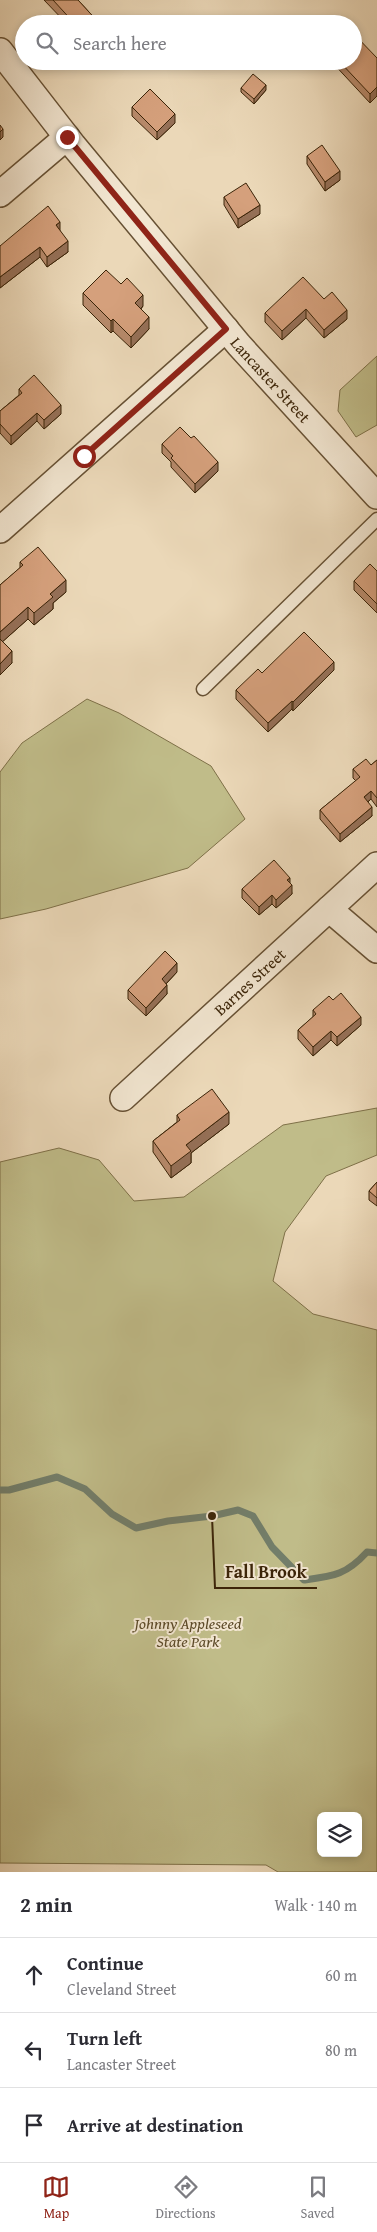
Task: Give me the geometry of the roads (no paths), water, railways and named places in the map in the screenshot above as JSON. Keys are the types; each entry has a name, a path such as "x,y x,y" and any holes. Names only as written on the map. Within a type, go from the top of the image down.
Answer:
{"street":[{"name":"Lancaster Street","path":"0,51 67,137 226,329 377,496"},
{"path":"0,194 67,137"},
{"path":"0,530 226,329"},
{"name":"Barnes Street","path":"123,1098 377,865"},
{"path":"329,909 377,950"}],"lane":[{"path":"203,689 377,519"}],"waterway":[{"path":"0,1490 9,1490 57,1477 85,1489 112,1514 136,1528 238,1510 253,1516 272,1547 304,1580 339,1573 353,1566 367,1552 377,1553"}],"place":[{"name":"Fall Brook","path":"212,1516"}],"park label":[{"name":"Johnny Appleseed State Park","path":"188,1632"}]}
